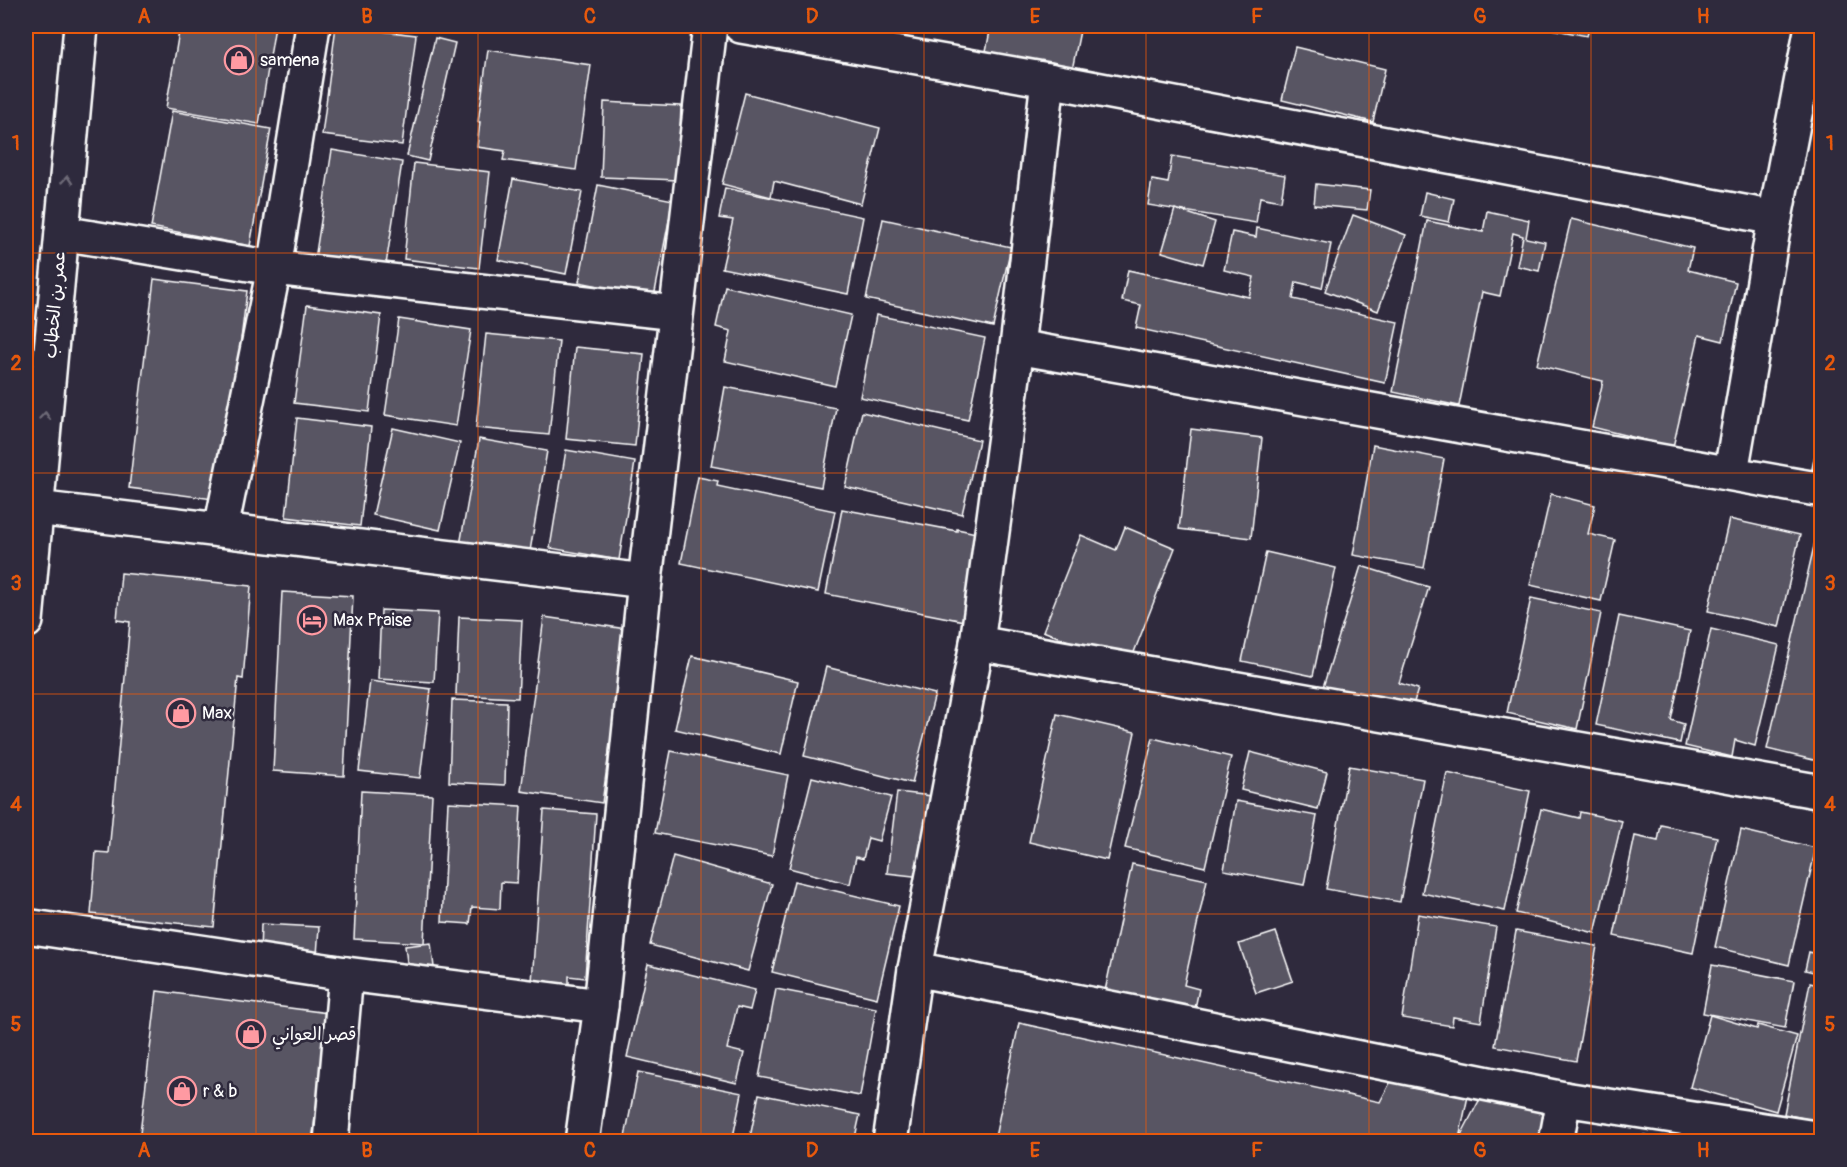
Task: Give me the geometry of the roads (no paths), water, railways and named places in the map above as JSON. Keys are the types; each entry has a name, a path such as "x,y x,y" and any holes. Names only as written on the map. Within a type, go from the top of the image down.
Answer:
{"street":[{"name":"عمر بن الخطاب","path":"26,621 81,26"},
{"path":"221,529 274,268 313,26"},
{"path":"582,1142 601,1006 645,581 710,26"},
{"path":"741,26 1048,81 1775,218"},
{"path":"1731,472 1775,218 1812,26"},
{"path":"890,1142 915,969 976,644 1017,347 1048,81"},
{"path":"62,233 274,268 676,313"},
{"path":"1017,347 1731,472 1821,490"},
{"path":"36,508 645,581"},
{"path":"976,644 1821,792"},
{"path":"26,926 346,974 601,1006"},
{"path":"915,969 1564,1099 1821,1139"},
{"path":"331,1142 346,974"},
{"path":"1556,1142 1564,1099"}],"place":[{"name":"samena","path":"239,60"},
{"name":"Max Praise","path":"312,620"},
{"name":"Max","path":"181,713"},
{"name":"قصر العواني","path":"251,1034"},
{"name":"r & b","path":"182,1091"}]}
